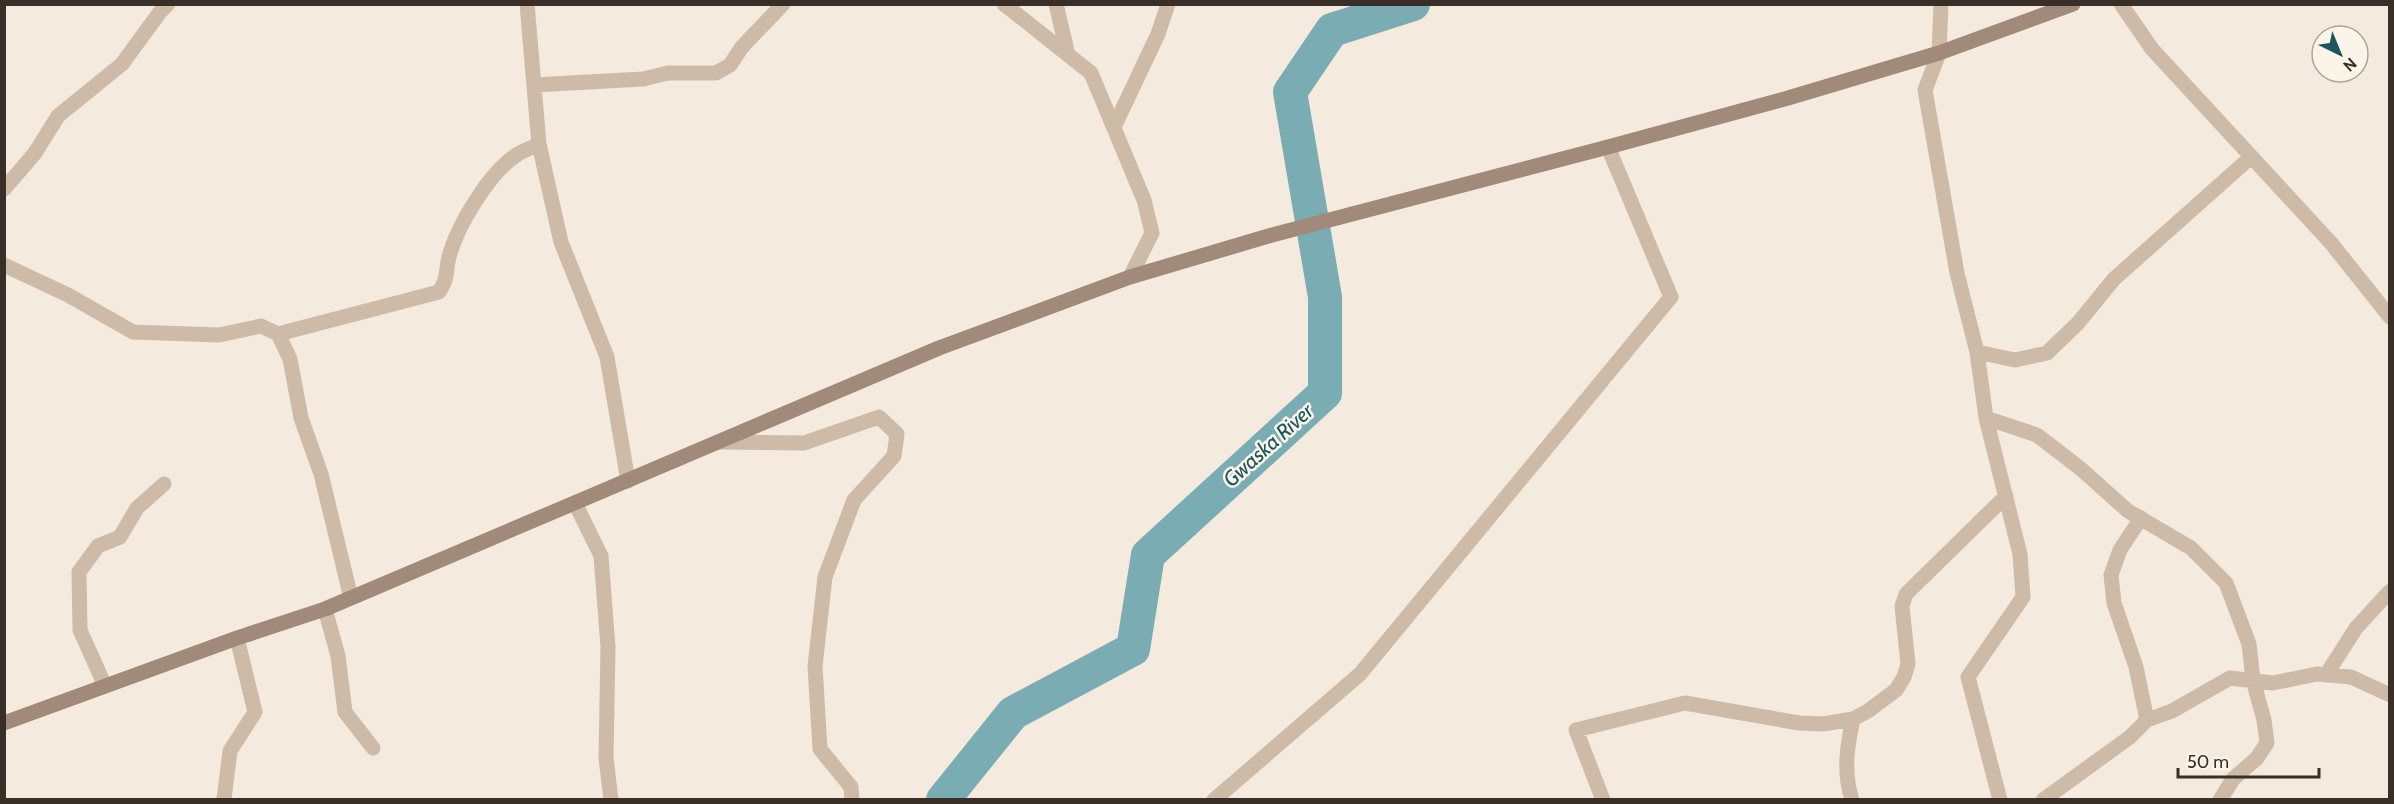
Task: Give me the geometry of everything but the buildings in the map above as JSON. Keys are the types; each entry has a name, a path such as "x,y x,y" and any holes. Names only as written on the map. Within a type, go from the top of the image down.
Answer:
{"main road":[{"path":"4,723 237,638 325,609 939,348 1130,277 1272,235 1608,147 1939,53 2073,4"}],"street":[{"path":"4,189 35,153 58,116 122,64 168,4"},
{"path":"527,4 538,144 561,242 607,357 628,481"},
{"path":"534,85 643,80 668,73 716,73 730,65 742,47 783,4"},
{"path":"1004,4 1092,73 1144,200 1152,233 1130,277"},
{"path":"1056,4 1068,55"},
{"path":"1114,127 1158,34 1168,4"},
{"path":"1941,4 1939,53 1924,90 1957,273 1977,352 1986,418 2020,554 2023,597 1968,677 2000,800"},
{"path":"2121,4 2152,49 2331,243 2390,317"},
{"path":"278,334 439,292 447,279 448,258 465,216 500,171 516,155 538,144"},
{"path":"1214,800 1360,674 1671,297 1608,147"},
{"path":"1977,352 2015,360 2047,353 2078,323 2114,279 2251,158"},
{"path":"4,265 68,295 133,332 219,335 261,326 278,334 290,359 301,418 321,474 351,598"},
{"path":"720,442 804,443 879,417 897,434 894,456 854,500 825,577 814,666 820,749 851,787 852,800"},
{"path":"1986,418 2037,435 2128,510 2191,548 2226,583 2249,644 2253,680 2264,720 2267,743 2257,758 2233,779 2220,800"},
{"path":"105,686 80,630 79,572 98,546 120,537 137,508 164,484"},
{"path":"1603,800 1576,730 1685,703 1799,723 1823,724 1853,719 1896,690 1905,677 1908,664 1902,606 1906,594 2006,496"},
{"path":"575,503 601,556 608,647 606,758 611,800"},
{"path":"2141,518 2120,550 2111,575 2114,603 2136,667 2147,720"},
{"path":"2326,675 2356,628 2390,591"},
{"path":"325,609 338,656 345,712 373,748"},
{"path":"224,799 230,751 255,712 237,638"},
{"path":"2043,800 2130,737 2147,720 2172,711 2230,678 2273,683 2317,674 2351,677 2390,695"},
{"path":"1852,800 1846,782 1847,747 1853,719"}],"waterway":[{"name":"Gwaska River","path":"943,800 1013,713 1133,649 1148,555 1325,393 1325,297 1290,92 1332,30 1413,4"}]}
